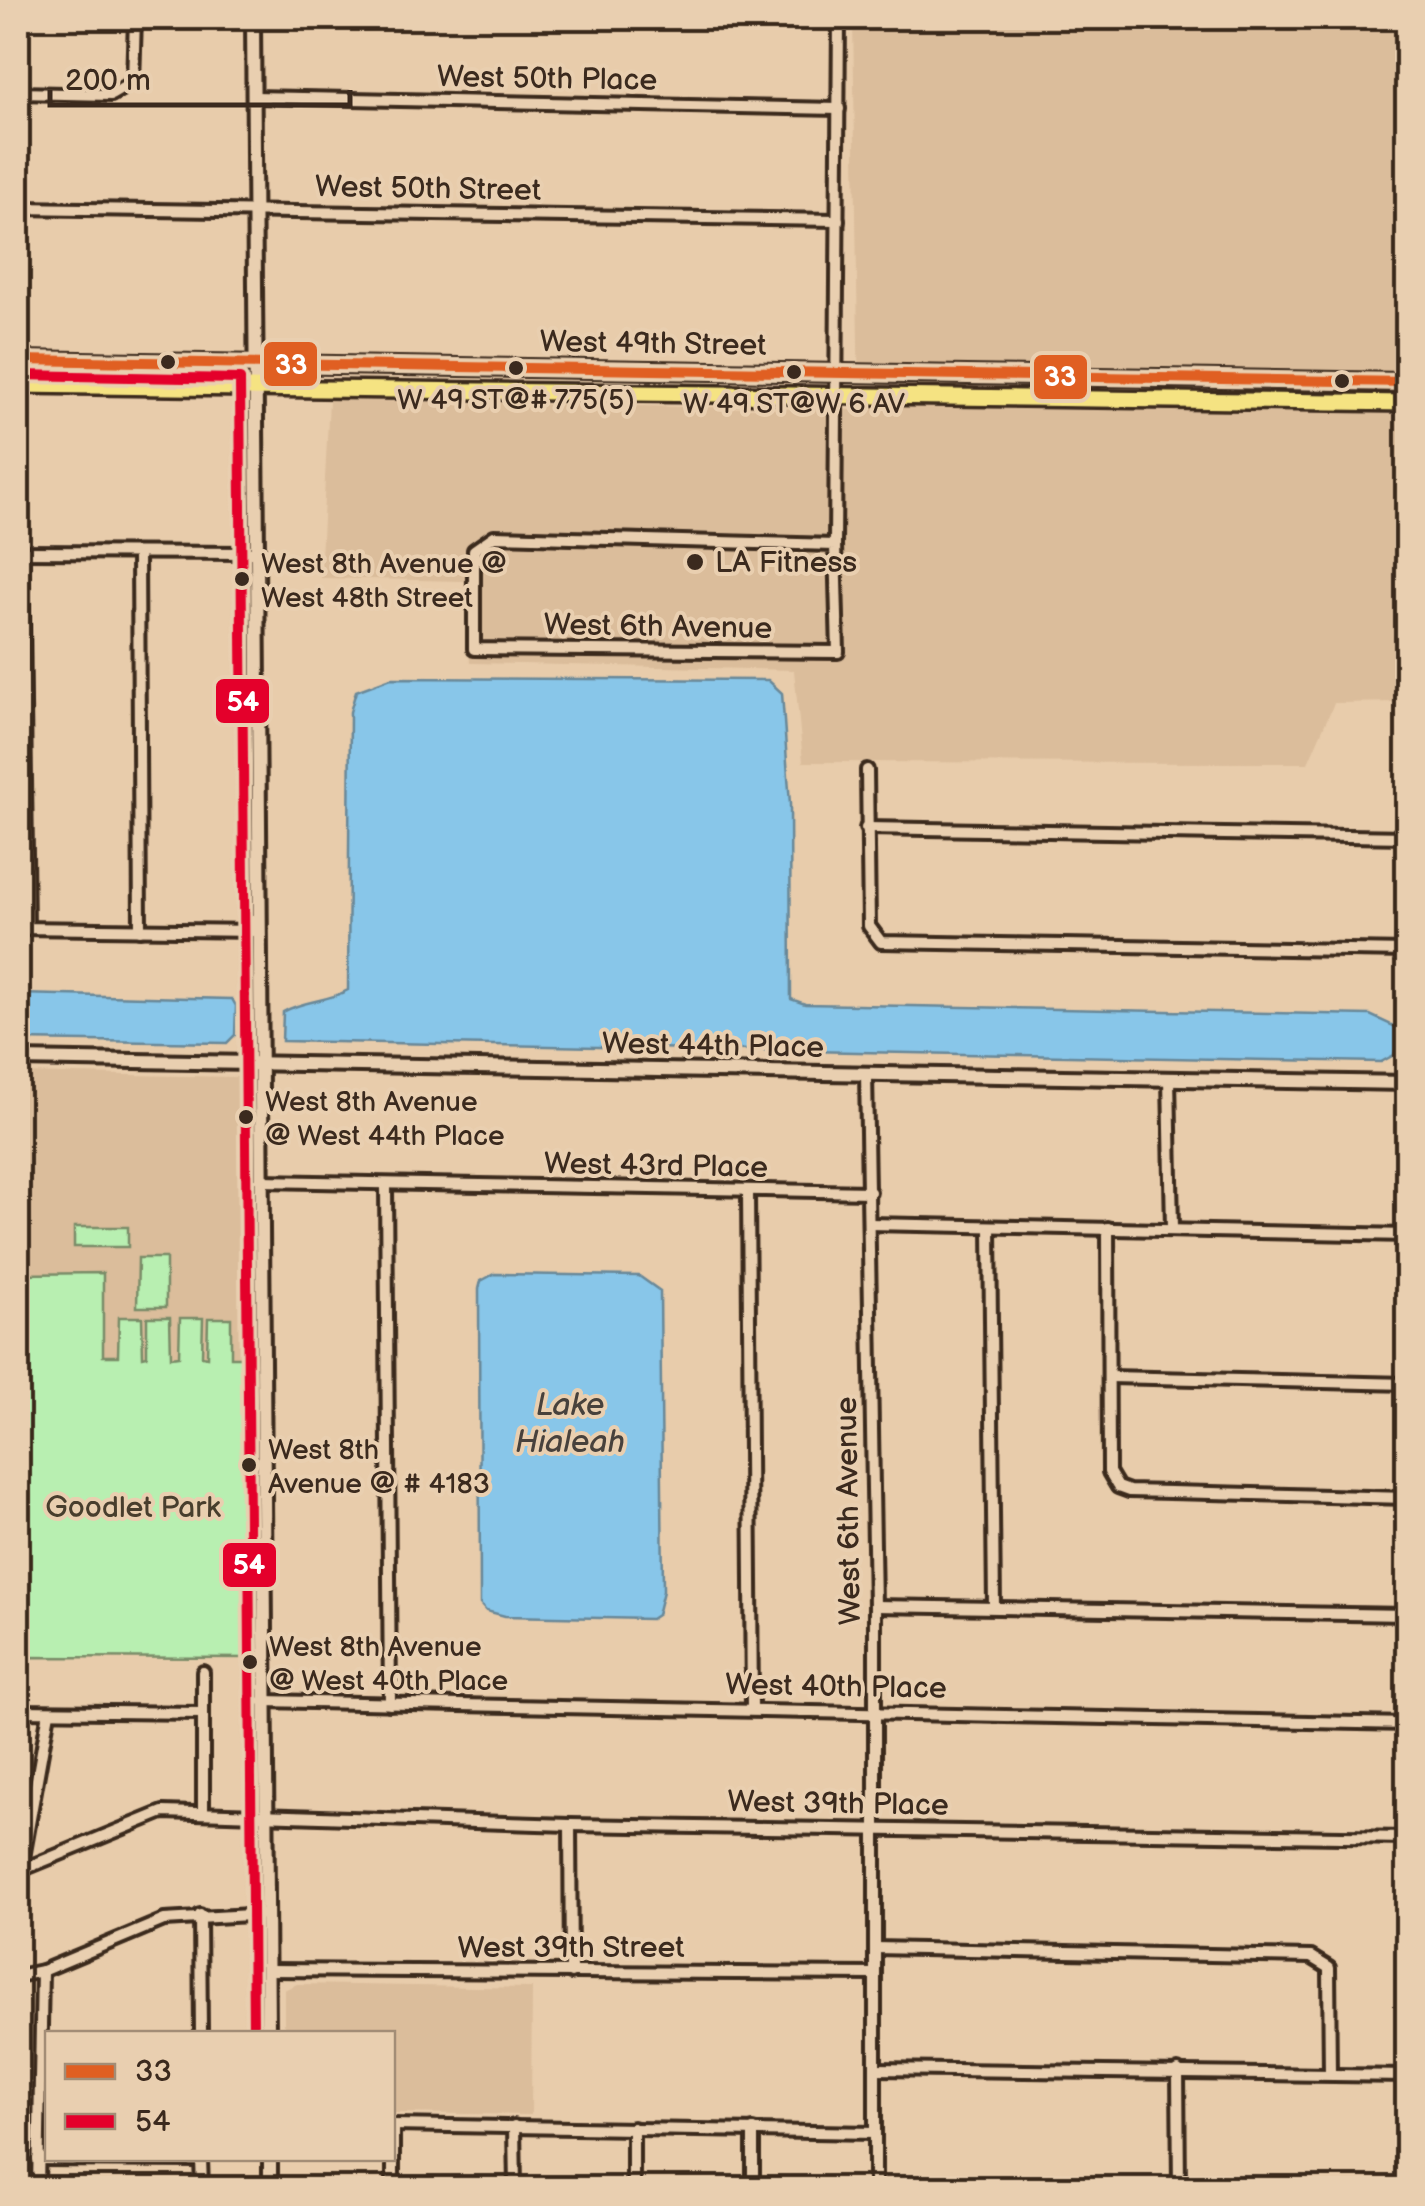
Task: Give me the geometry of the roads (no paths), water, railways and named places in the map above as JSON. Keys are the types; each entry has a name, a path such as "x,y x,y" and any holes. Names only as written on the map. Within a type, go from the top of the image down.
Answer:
{"main road":[{"name":"West 49th Street","path":"18,360 1408,382"},
{"path":"79,386 93,368 154,362"},
{"path":"493,392 539,384 558,369"},
{"path":"558,393 570,376 624,370"},
{"name":"West 49th Street","path":"18,385 1408,403"}],"street":[{"path":"18,93 111,96 133,82 135,18"},
{"path":"253,18 268,2031"},
{"name":"West 6th Avenue","path":"835,545 494,536 474,550 474,648 838,652 835,545 839,18"},
{"path":"1408,67 1408,210"},
{"name":"West 50th Place","path":"254,97 839,109"},
{"name":"West 50th Street","path":"18,208 838,220"},
{"path":"257,553 20,552 22,929 260,931"},
{"path":"138,553 140,930"},
{"path":"867,770 869,926 881,942 1408,951"},
{"path":"866,828 1408,837"},
{"name":"West 44th Place","path":"18,1058 1408,1082"},
{"name":"West 6th Avenue","path":"866,1073 875,1606 875,2188"},
{"path":"1170,1078 1172,1229"},
{"name":"West 43rd Place","path":"260,1181 870,1192"},
{"path":"386,1186 390,1704"},
{"path":"748,1192 752,1709"},
{"path":"869,1224 1408,1235"},
{"path":"990,1227 994,1606"},
{"path":"1108,1228 1109,1472 1118,1486 1130,1492 1408,1498"},
{"path":"1110,1377 1408,1384"},
{"path":"875,1606 1408,1615"},
{"path":"203,1672 203,1813"},
{"name":"West 40th Place","path":"263,1701 1408,1724"},
{"path":"18,1711 202,1712"},
{"path":"18,1886 49,1712"},
{"name":"West 39th Place","path":"20,1870 162,1812 570,1824 1408,1838"},
{"path":"570,1824 570,1973"},
{"path":"18,1976 42,1971 164,1920 200,1914 268,1914"},
{"path":"200,1914 201,2031"},
{"path":"874,1948 1311,1957 1329,1968 1330,2074"},
{"name":"West 39th Street","path":"268,1970 874,1974"},
{"path":"38,2188 44,2064 42,1971"},
{"path":"875,2069 1408,2076"},
{"path":"1178,2071 1179,2188"},
{"path":"395,2125 875,2133"},
{"path":"514,2126 515,2188"},
{"path":"633,2128 633,2188"},
{"path":"753,2130 753,2188"},
{"path":"38,2159 45,2159"},
{"path":"201,2161 202,2188"},
{"path":"270,2161 270,2188"},
{"path":"394,2161 394,2188"}],"water":[{"path":"391,678 768,680 782,693 790,804 791,999 805,1004 1370,1015 1396,1027 1399,1041 1394,1055 1381,1062 282,1041 283,1012 348,990 350,712 356,691"},
{"path":"18,994 232,999 236,1006 235,1035 227,1043 18,1040"},
{"name":"Lake Hialeah","path":"494,1274 639,1276 660,1291 663,1591 657,1615 651,1619 505,1616 486,1611 480,1604 479,1289 481,1281"}],"place":[{"name":"W 49 ST@# 775(5)","path":"516,368"},
{"name":"W 49 ST@W 6 AV","path":"794,372"},
{"name":"LA Fitness","path":"695,562"},
{"name":"West 8th Avenue @ West 48th Street","path":"242,579"},
{"name":"West 8th Avenue @ West 44th Place","path":"246,1117"},
{"name":"West 8th Avenue @ # 4183","path":"249,1465"},
{"name":"West 8th Avenue @ West 40th Place","path":"250,1662"}],"park label":[{"name":"Goodlet Park","path":"133,1507"}]}
